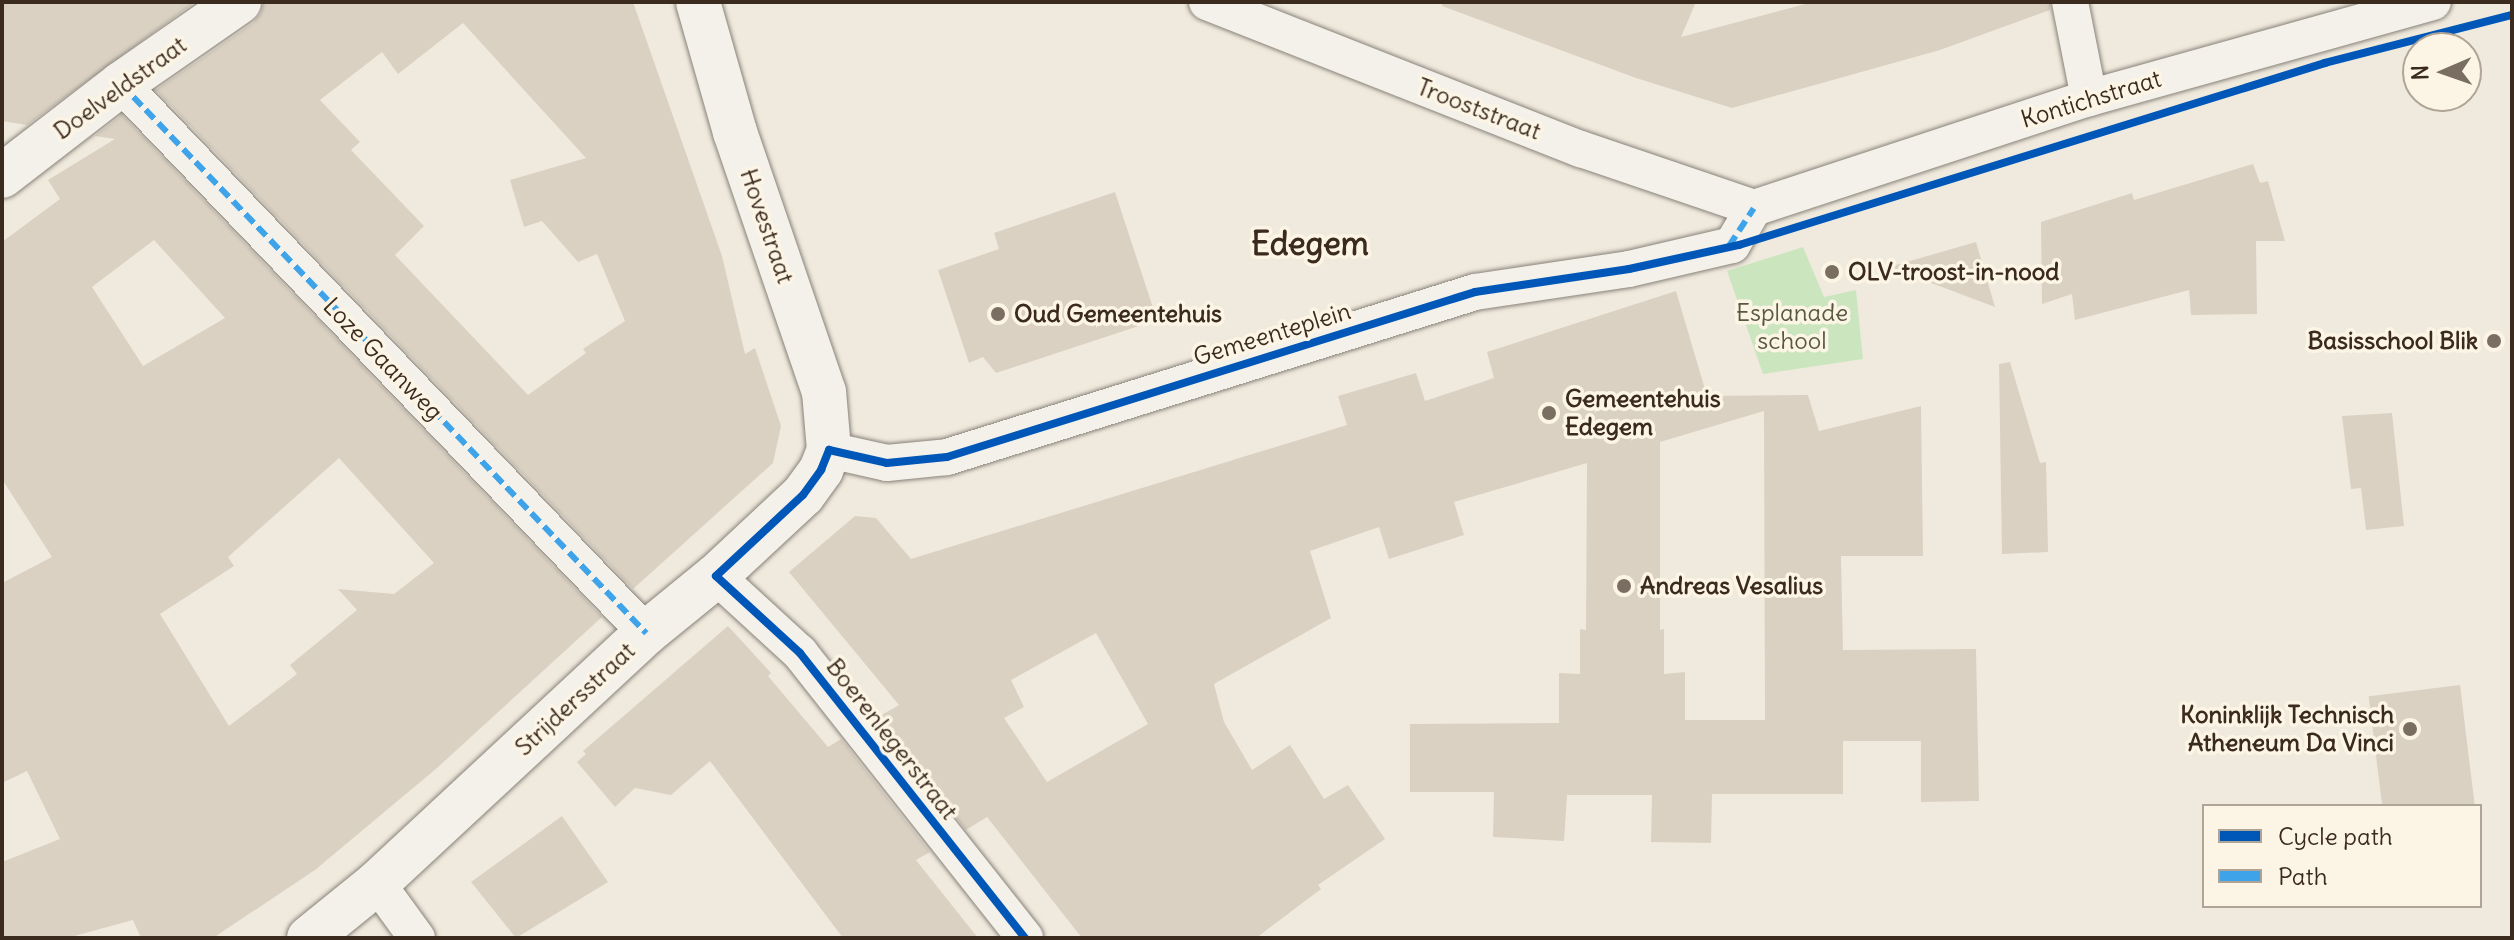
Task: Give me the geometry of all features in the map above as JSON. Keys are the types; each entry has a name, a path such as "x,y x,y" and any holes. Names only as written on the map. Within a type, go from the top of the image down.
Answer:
{"street":[{"name":"Doelveldstraat","path":"2,176 121,84 239,2"},
{"name":"Hovestraat","path":"698,2 735,132 824,392 829,450"},
{"name":"Trooststraat","path":"1207,2 1581,149 1754,208"},
{"path":"2070,2 2089,98"},
{"name":"Kontichstraat","path":"1754,208 2089,98 2433,2"},
{"name":"Loze Gaanweg","path":"121,84 646,633"},
{"name":"Gemeenteplein","path":"829,450 887,463 947,457 1475,292 1644,267 1732,245 1754,208"},
{"name":"Strijdersstraat","path":"309,938 377,883 646,633 716,576 803,495 821,470 829,450"},
{"name":"Boerenlegerstraat","path":"716,576 800,653 1025,938"},
{"path":"377,883 417,938"}],"green space":[{"name":"Esplanade school","path":"1803,247 1824,297 1856,290 1863,359 1763,374 1727,271"}],"building":[{"path":"2,2 195,2 27,125 2,121"},
{"path":"264,2 633,2 722,256 745,354 755,348 781,426 773,463 633,589 156,90 253,23 261,13","holes":["463,23 586,158 510,180 524,227 542,221 578,262 597,254 625,321 583,349 586,353 528,395 395,255 424,226 351,150 360,142 320,100 382,52 398,74"]},
{"path":"1443,2 1696,2 1681,37 1813,2 2050,2 2050,10 1940,50 1732,108 1636,78 1442,6"},
{"path":"122,115 602,617 437,768 315,870 213,938 141,938 133,920 67,938 2,938 2,862 60,839 27,771 2,783 2,583 52,557 2,479 2,242 60,199 48,180 115,139 95,136","holes":["154,240 225,318 143,366 92,287","339,458 434,563 394,594 338,589 357,610 290,665 297,674 229,726 160,614 234,566 228,557"]},
{"path":"2253,164 2260,183 2268,181 2285,241 2256,241 2257,314 2191,315 2189,290 2075,320 2072,294 2042,304 2041,222 2132,193 2134,200"},
{"path":"1115,192 1157,320 996,373 983,357 969,363 938,270 999,249 994,233"},
{"path":"1976,242 1995,307 1889,267"},
{"path":"1676,291 1707,396 1808,395 1819,431 1921,406 1923,556 1841,556 1843,650 1976,649 1979,801 1921,802 1921,741 1843,741 1843,794 1712,794 1711,843 1651,842 1652,795 1567,795 1564,841 1493,837 1494,792 1410,792 1410,724 1559,723 1559,673 1580,674 1580,629 1586,630 1587,463 1454,502 1464,535 1389,559 1379,527 1310,551 1331,618 1214,684 1224,722 1252,770 1290,745 1324,799 1348,785 1385,839 1318,885 1321,889 1256,938 1082,938 987,817 966,830 878,717 899,705 789,572 855,516 876,518 911,559 1347,425 1338,396 1416,373 1425,401 1494,378 1487,352","holes":["1764,411 1765,720 1685,720 1685,672 1664,674 1664,629 1660,630 1660,442","1096,633 1148,724 1047,782 1004,718 1024,707 1011,680"]},
{"path":"2010,362 2040,463 2046,462 2048,552 2002,554 1999,364"},
{"path":"2392,413 2404,526 2366,530 2361,488 2351,489 2342,416"},
{"path":"728,626 771,673 768,676 828,747 841,739 930,852 916,860 978,938 843,938 710,761 671,795 635,788 615,807 577,762 586,754 583,751"},
{"path":"2460,685 2475,804 2382,804 2369,696"},
{"path":"562,816 608,882 516,938 471,882"}],"marked path":[{"path":"121,84 646,633"},
{"path":"1729,246 1754,208"}],"cycle path":[{"path":"1025,938 800,653 716,576 803,495 821,470 829,450 887,463 947,457 1475,292 1629,269 1739,245 2325,63 2512,15"}],"place":[{"name":"OLV-troost-in-nood","path":"1832,272"},
{"name":"Oud Gemeentehuis","path":"998,314"},
{"name":"Basisschool Blik","path":"2494,341"},
{"name":"Gemeentehuis Edegem","path":"1549,413"},
{"name":"Andreas Vesalius","path":"1624,586"},
{"name":"Koninklijk Technisch Atheneum Da Vinci","path":"2410,729"}],"district":[{"name":"Edegem","path":"1310,244"}]}
